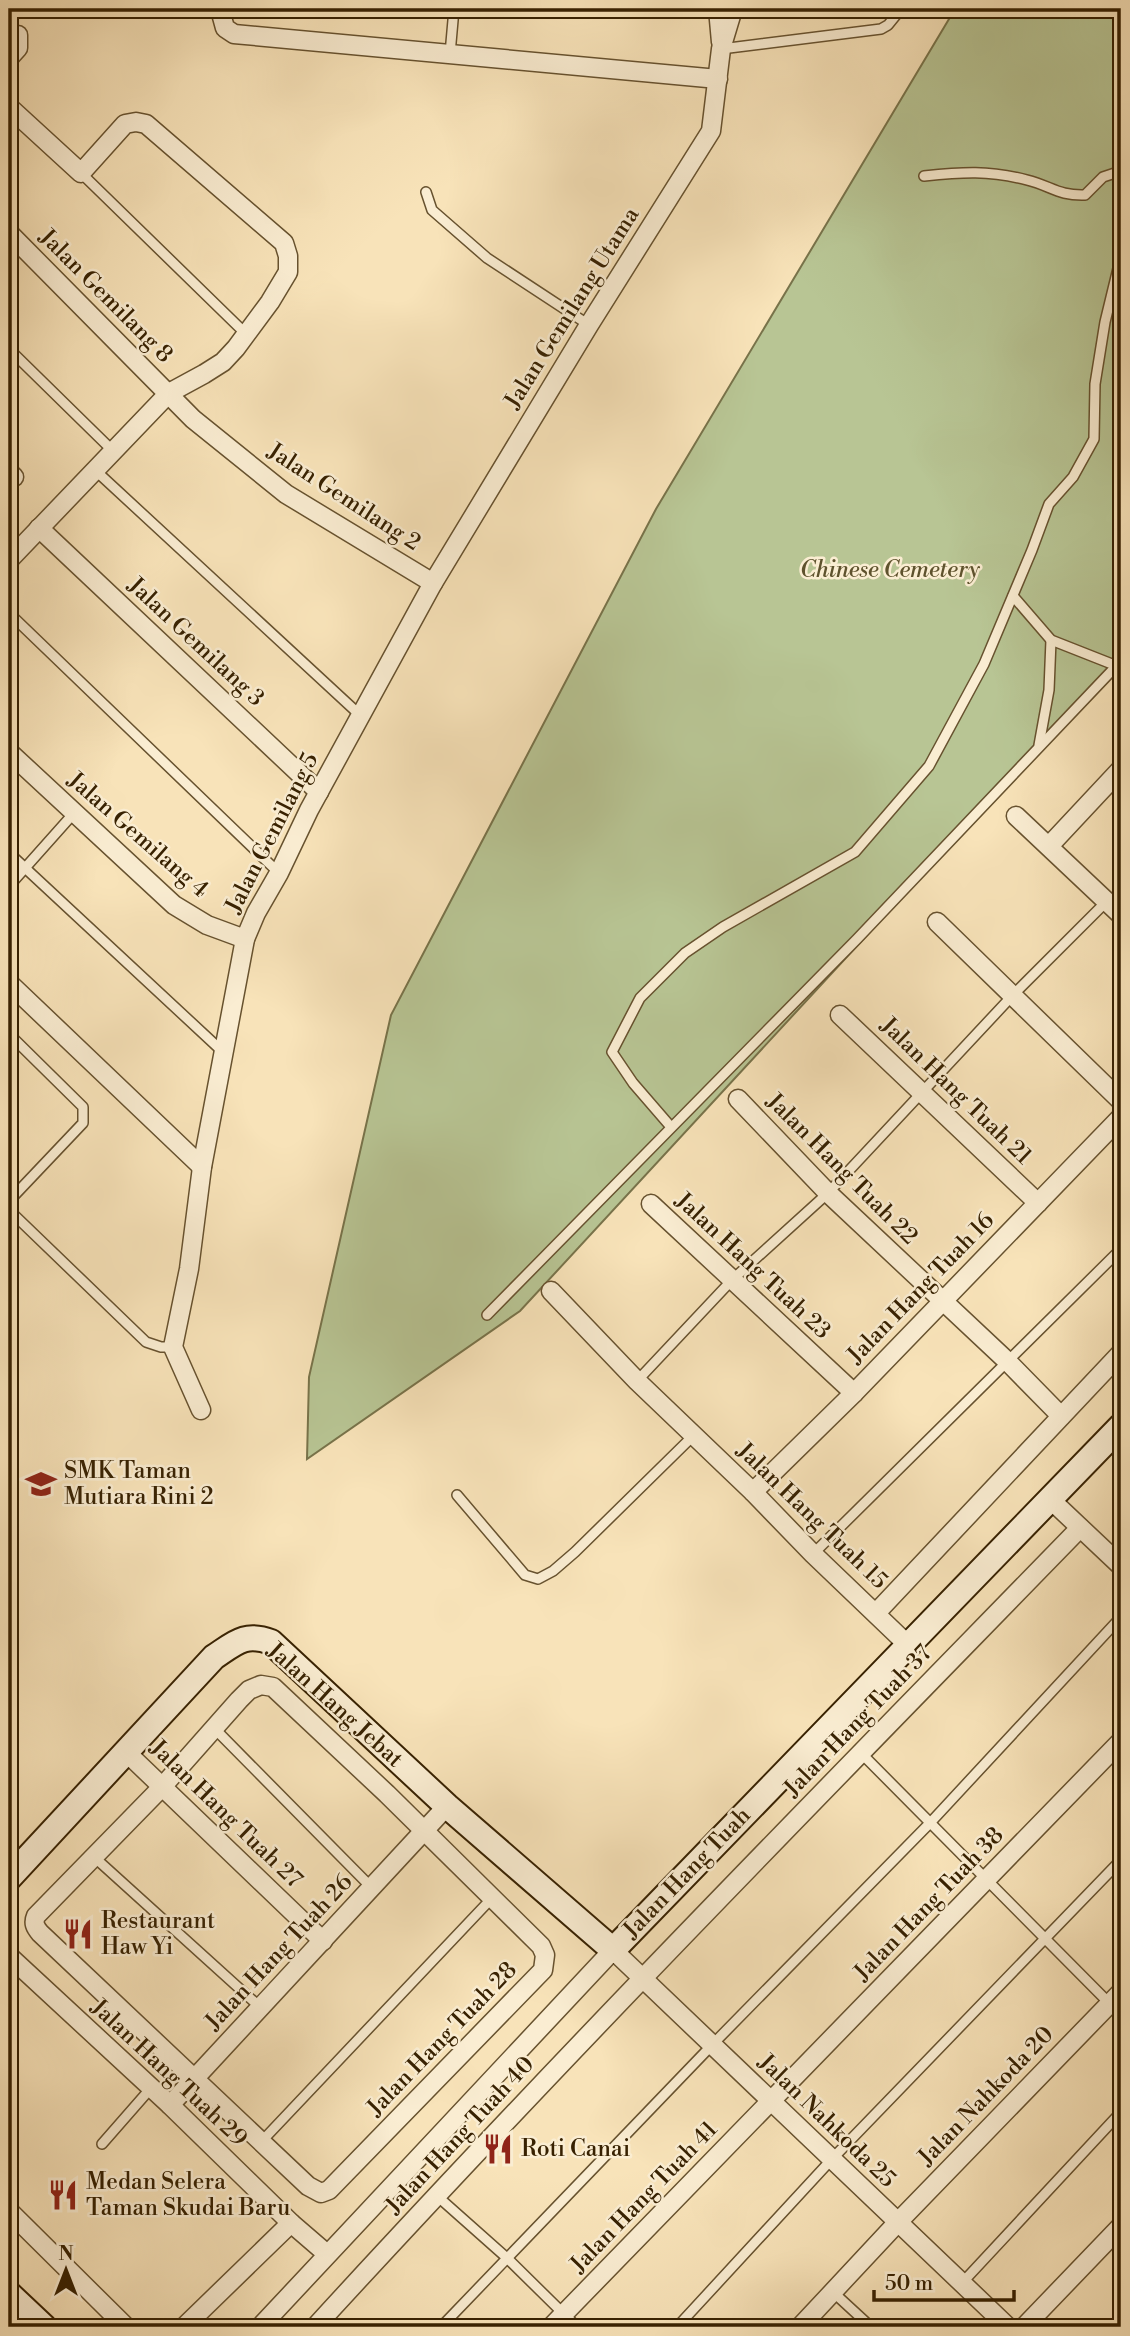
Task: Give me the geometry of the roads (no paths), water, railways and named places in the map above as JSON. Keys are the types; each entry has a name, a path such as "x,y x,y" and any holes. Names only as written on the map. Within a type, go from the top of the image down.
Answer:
{"street":[{"path":"223,9 225,28 234,34 718,79"},
{"name":"Jalan Gemilang Utama","path":"433,583 589,325 711,131 721,49 718,9"},
{"name":"Jalan Gemilang Utama","path":"721,49 733,9"},
{"path":"9,58 18,48 13,31"},
{"path":"9,107 81,173 125,124 146,124 284,243 288,256 288,272 270,303 223,362 169,393 9,560"},
{"name":"Jalan Gemilang 8","path":"9,233 169,393"},
{"name":"Jalan Gemilang 2","path":"169,393 193,419 286,494 433,583"},
{"name":"Jalan Gemilang 3","path":"40,528 319,792"},
{"name":"Jalan Gemilang 5","path":"173,1347 189,1269 202,1167 245,939 319,792 433,583"},
{"name":"Jalan Gemilang 4","path":"9,752 174,905 207,925 245,939"},
{"path":"1049,846 1121,769"},
{"path":"1016,816 1121,915"},
{"path":"937,922 1121,1101"},
{"path":"9,983 202,1167"},
{"name":"Jalan Hang Tuah 21","path":"840,1015 1038,1203"},
{"name":"Jalan Hang Tuah 22","path":"737,1099 828,1193 1007,1361 1061,1416"},
{"name":"Jalan Hang Tuah 16","path":"753,1492 854,1393 1121,1116"},
{"name":"Jalan Hang Tuah 23","path":"651,1204 854,1393"},
{"name":"Jalan Hang Tuah 15","path":"551,1291 637,1381 876,1613 1121,1353"},
{"path":"173,1347 201,1410"},
{"name":"Jalan Hang Tuah","path":"260,2327 613,1950 1121,1426"},
{"path":"1050,1499 1121,1566"},
{"name":"Jalan Hang Tuah 37","path":"642,1978 1080,1528"},
{"path":"876,1613 908,1646"},
{"name":"Jalan Hang Jebat","path":"9,1878 214,1657 237,1641 256,1636 271,1642 447,1806 613,1950"},
{"name":"Jalan Hang Tuah 28","path":"261,1685 273,1687 541,1946 545,1955 543,1970 329,2190 321,2193 308,2186 36,1928 36,1916 162,1787 249,1690 261,1685"},
{"name":"Jalan Hang Tuah 38","path":"771,2101 1121,1741"},
{"name":"Jalan Hang Tuah 27","path":"126,1752 323,1941"},
{"name":"Jalan Hang Tuah 26","path":"170,2105 447,1806"},
{"name":"Jalan Nahkoda 25","path":"613,1950 1008,2327"},
{"name":"Jalan Hang Tuah 29","path":"9,1957 327,2254"},
{"name":"Jalan Hang Tuah 40","path":"315,2327 642,1978"},
{"name":"Jalan Nahkoda 20","path":"800,2327 1116,1998"},
{"name":"Jalan Hang Tuah 41","path":"551,2327 771,2101"},
{"path":"9,2211 127,2327"},
{"path":"184,2327 291,2223"},
{"path":"1024,2327 1121,2226"},
{"path":"9,2294 44,2327"}],"lane":[{"path":"450,54 454,9"},
{"path":"721,49 881,29 888,25 901,9"},
{"path":"924,176 973,171 1030,181 1067,195 1085,195 1103,177 1121,171"},
{"path":"81,173 246,334"},
{"path":"426,192 432,210 487,258 589,325"},
{"path":"671,1127 633,1083 612,1052 640,998 685,953 855,852 929,766 984,664 1049,504 1073,477 1094,439 1095,384 1105,322 1121,256"},
{"path":"9,349 113,451"},
{"path":"95,470 361,716"},
{"path":"487,1315 857,939 1119,663 1051,640 1013,596"},
{"path":"9,613 279,873"},
{"path":"1039,745 1049,690 1051,640"},
{"path":"9,886 74,813"},
{"path":"9,853 225,1053"},
{"path":"637,1381 732,1280 828,1193 1012,996 1107,901"},
{"path":"9,1034 83,1107 83,1123 9,1201"},
{"path":"9,1210 146,1342 161,1347 173,1347"},
{"path":"813,1553 1121,1249"},
{"path":"457,1495 524,1575 538,1579 553,1571 575,1552 693,1436"},
{"path":"440,2327 930,1823 1121,1617"},
{"path":"214,1728 372,1888"},
{"path":"861,1753 1044,1937 1116,1998"},
{"path":"93,1856 261,2008"},
{"path":"677,2327 832,2159 1121,1860"},
{"path":"262,2141 492,1898"},
{"path":"102,2144 151,2088"},
{"path":"962,2283 1121,2112"},
{"path":"436,2195 507,2258 577,2327"},
{"path":"833,2292 871,2327"}],"place":[{"name":"SMK Taman Mutiara Rini 2","path":"41,1484"},
{"name":"Restaurant Haw Yi","path":"78,1934"},
{"name":"Roti Canai","path":"498,2149"},
{"name":"Medan Selera Taman Skudai Baru","path":"63,2195"}],"park label":[{"name":"Chinese Cemetery","path":"890,570"}]}
